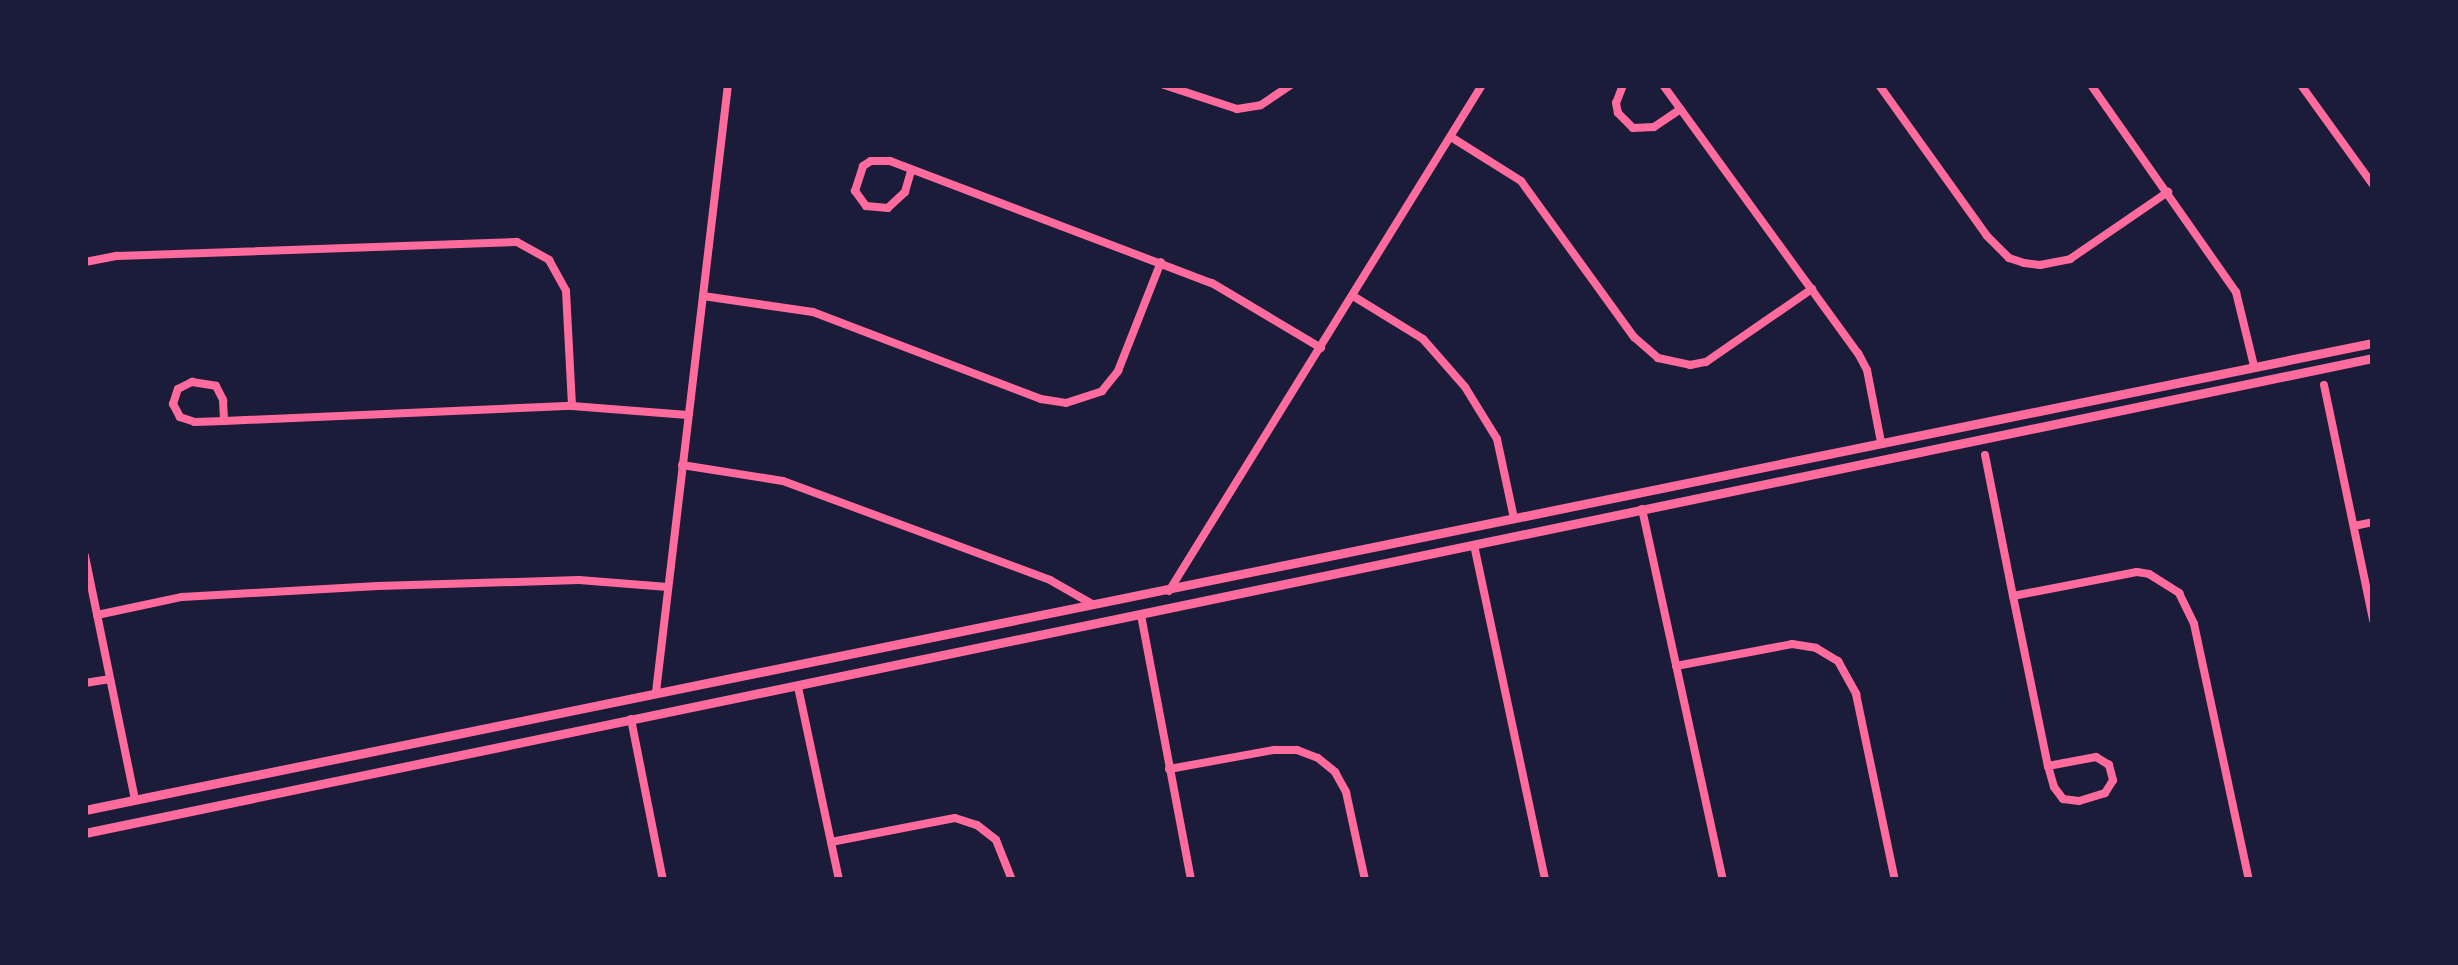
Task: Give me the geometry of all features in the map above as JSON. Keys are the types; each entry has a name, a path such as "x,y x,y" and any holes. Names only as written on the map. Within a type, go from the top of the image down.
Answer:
{"street":[{"path":"656,692 728,85"},
{"path":"1164,85 1237,108 1272,100 1290,85"},
{"path":"1169,608 1169,590 1482,85"},
{"path":"1623,85 1616,103 1618,114 1633,128 1654,127 1681,109"},
{"path":"1663,85 1867,370 1882,442"},
{"path":"1878,85 1987,236 2009,258 2040,266 2070,259 2168,192"},
{"path":"2090,85 2236,292 2254,366"},
{"path":"2302,85 2372,182"},
{"path":"1451,137 1521,181 1634,336 1658,358 1674,364 1706,362 1812,289"},
{"path":"911,171 905,192 888,208 866,206 855,191 858,173 870,161 890,161 1212,283 1321,348"},
{"path":"85,262 117,256 518,242 539,252 562,280 572,406"},
{"path":"703,296 814,312 1041,399 1066,403 1091,398 1118,372 1161,262"},
{"path":"1353,296 1423,340 1465,387 1497,439 1514,518"},
{"path":"85,810 2373,343"},
{"path":"85,833 2373,358"},
{"path":"224,421 223,400 216,386 201,381 178,389 173,404 180,418 195,422 224,421 572,406 688,415"},
{"path":"2324,385 2373,620"},
{"path":"1985,455 2048,766 2058,794 2071,802 2105,793 2113,780 2109,765 2096,757 2048,766"},
{"path":"682,464 783,481 1050,580 1093,605"},
{"path":"1642,509 1723,880"},
{"path":"2354,526 2373,522"},
{"path":"1474,544 1545,880"},
{"path":"85,556 135,800"},
{"path":"2013,596 2137,572 2149,574 2178,594 2194,624 2249,880"},
{"path":"97,615 182,597 378,586 579,580 668,587"},
{"path":"1141,615 1191,880"},
{"path":"1676,666 1792,644 1816,648 1838,661 1856,694 1895,880"},
{"path":"85,683 109,679"},
{"path":"798,687 839,880"},
{"path":"631,719 664,880"},
{"path":"1168,770 1274,750 1297,750 1318,758 1335,772 1346,792 1365,880"},
{"path":"831,842 955,818 977,826 996,840 1012,880"}]}
